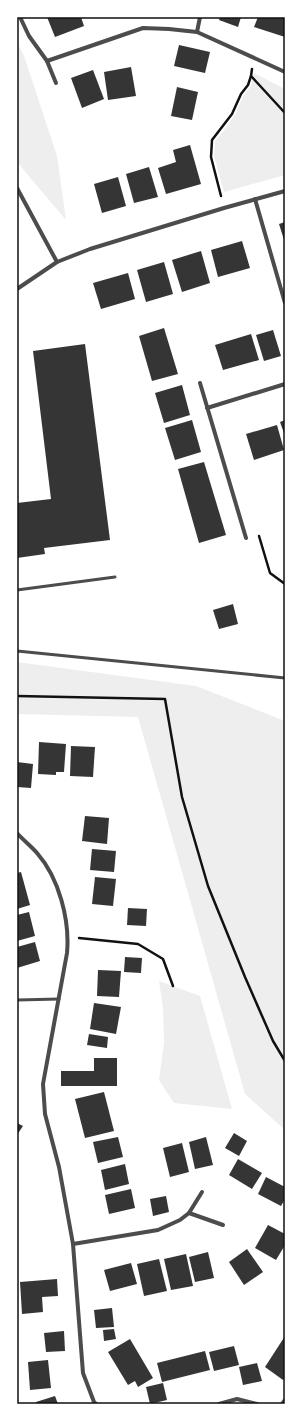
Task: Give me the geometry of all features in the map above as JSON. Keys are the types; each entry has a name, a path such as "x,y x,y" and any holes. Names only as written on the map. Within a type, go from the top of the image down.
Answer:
{"street":[{"path":"20,17 29,36 47,61 56,83"},
{"path":"197,32 200,17"},
{"path":"47,61 144,28 169,29 197,32 285,72"},
{"path":"17,188 57,262"},
{"path":"17,289 57,262 90,249 285,191"},
{"path":"255,199 285,303"},
{"path":"200,383 246,538"},
{"path":"207,408 285,384"},
{"path":"17,833 37,853 48,870 59,895 67,924 67,953 44,1084 45,1114 58,1167 73,1244 83,1373 96,1404"},
{"path":"73,1244 158,1230 180,1220 189,1213 202,1192"},
{"path":"189,1213 223,1225"},
{"path":"219,1404 237,1399 257,1404"},
{"path":"282,1404 285,1400"}],"lane":[{"path":"17,590 115,577"},
{"path":"17,652 285,678"},
{"path":"17,1000 59,999"}],"path":[{"path":"224,208 211,156 212,140 232,114 241,94 248,85 254,59"},
{"path":"251,76 285,112"},
{"path":"246,538 259,535 270,573 285,584"},
{"path":"17,696 165,699 182,797 208,886 273,1041 285,1061"},
{"path":"68,937 138,944 163,959 173,986"}],"shaded area":[{"path":"17,42 24,56 57,156 66,220 17,162"},
{"path":"254,73 285,89 285,175 224,192 214,156 215,142 235,115 243,96 251,86"},
{"path":"17,662 196,686 285,721 285,1130 245,1094 138,717 17,714"},
{"path":"159,981 200,996 232,1109 174,1103 159,1080 164,1043 163,1008"}],"building":[{"path":"47,17 81,17 84,26 55,37"},
{"path":"220,17 241,17 238,27 219,20"},
{"path":"258,17 285,17 285,37 254,27"},
{"path":"179,45 210,52 205,73 174,66"},
{"path":"131,67 136,96 108,100 104,72"},
{"path":"93,70 104,99 82,108 71,78"},
{"path":"177,87 198,92 192,120 171,116"},
{"path":"190,145 201,184 166,194 158,168 176,162 173,150"},
{"path":"149,167 158,197 134,203 126,174"},
{"path":"118,177 126,206 102,213 94,184"},
{"path":"285,222 285,243 279,224"},
{"path":"242,241 250,268 218,277 211,250"},
{"path":"201,251 210,283 182,292 172,260"},
{"path":"164,262 173,294 146,302 137,270"},
{"path":"128,273 135,299 101,309 93,283"},
{"path":"164,328 178,374 152,381 139,336"},
{"path":"273,330 281,356 264,361 256,335"},
{"path":"251,334 259,360 223,370 215,345"},
{"path":"85,344 110,540 44,548 45,554 17,558 17,503 51,499 33,351"},
{"path":"182,385 190,415 164,423 155,393"},
{"path":"192,420 201,452 175,460 165,428"},
{"path":"285,420 285,436 280,422"},
{"path":"277,425 284,450 254,460 246,434"},
{"path":"204,462 226,535 199,543 178,469"},
{"path":"233,604 238,624 219,629 213,610"},
{"path":"39,742 66,744 64,772 56,772 56,775 38,774"},
{"path":"71,746 95,747 93,777 70,776"},
{"path":"17,762 33,764 31,788 17,787"},
{"path":"85,816 109,818 107,844 82,841"},
{"path":"92,849 116,851 114,872 90,870"},
{"path":"21,872 30,905 17,909 17,873"},
{"path":"95,877 116,879 113,906 92,904"},
{"path":"128,908 147,909 146,926 127,925"},
{"path":"29,912 35,936 17,941 17,915"},
{"path":"35,942 40,961 17,968 17,947"},
{"path":"125,957 142,958 141,973 124,972"},
{"path":"98,970 121,971 119,997 97,996"},
{"path":"94,1003 121,1007 116,1034 90,1029"},
{"path":"89,1034 108,1037 107,1048 87,1045"},
{"path":"94,1058 117,1058 117,1086 61,1086 61,1071 94,1071"},
{"path":"104,1092 114,1131 85,1138 75,1099"},
{"path":"17,1123 23,1126 17,1135"},
{"path":"234,1133 247,1141 239,1156 225,1148"},
{"path":"118,1137 123,1157 98,1163 93,1142"},
{"path":"206,1137 213,1165 195,1169 189,1142"},
{"path":"182,1143 189,1172 170,1177 163,1148"},
{"path":"238,1159 262,1173 252,1189 229,1175"},
{"path":"125,1164 129,1184 105,1190 101,1170"},
{"path":"266,1177 285,1187 285,1199 281,1206 258,1194"},
{"path":"131,1189 135,1208 109,1214 105,1195"},
{"path":"166,1196 169,1212 153,1216 150,1199"},
{"path":"268,1225 285,1234 285,1245 276,1260 255,1248"},
{"path":"247,1249 263,1272 244,1285 229,1262"},
{"path":"208,1252 214,1278 195,1282 189,1257"},
{"path":"186,1254 193,1286 171,1290 164,1259"},
{"path":"159,1259 167,1291 144,1296 137,1264"},
{"path":"131,1263 137,1284 110,1291 104,1270"},
{"path":"57,1279 58,1296 42,1297 43,1312 22,1314 20,1282"},
{"path":"112,1308 114,1327 96,1328 94,1310"},
{"path":"114,1329 116,1339 104,1341 103,1330"},
{"path":"64,1331 65,1351 46,1352 44,1333"},
{"path":"285,1336 285,1377 283,1380 265,1367"},
{"path":"130,1339 153,1378 138,1387 135,1381 128,1385 108,1352"},
{"path":"234,1346 239,1365 214,1371 209,1352"},
{"path":"205,1351 210,1370 162,1382 157,1363"},
{"path":"48,1360 51,1388 30,1390 28,1362"},
{"path":"257,1363 262,1381 243,1385 239,1367"},
{"path":"163,1383 167,1400 150,1404 146,1387"},
{"path":"55,1396 58,1404 36,1404 36,1402"}]}
